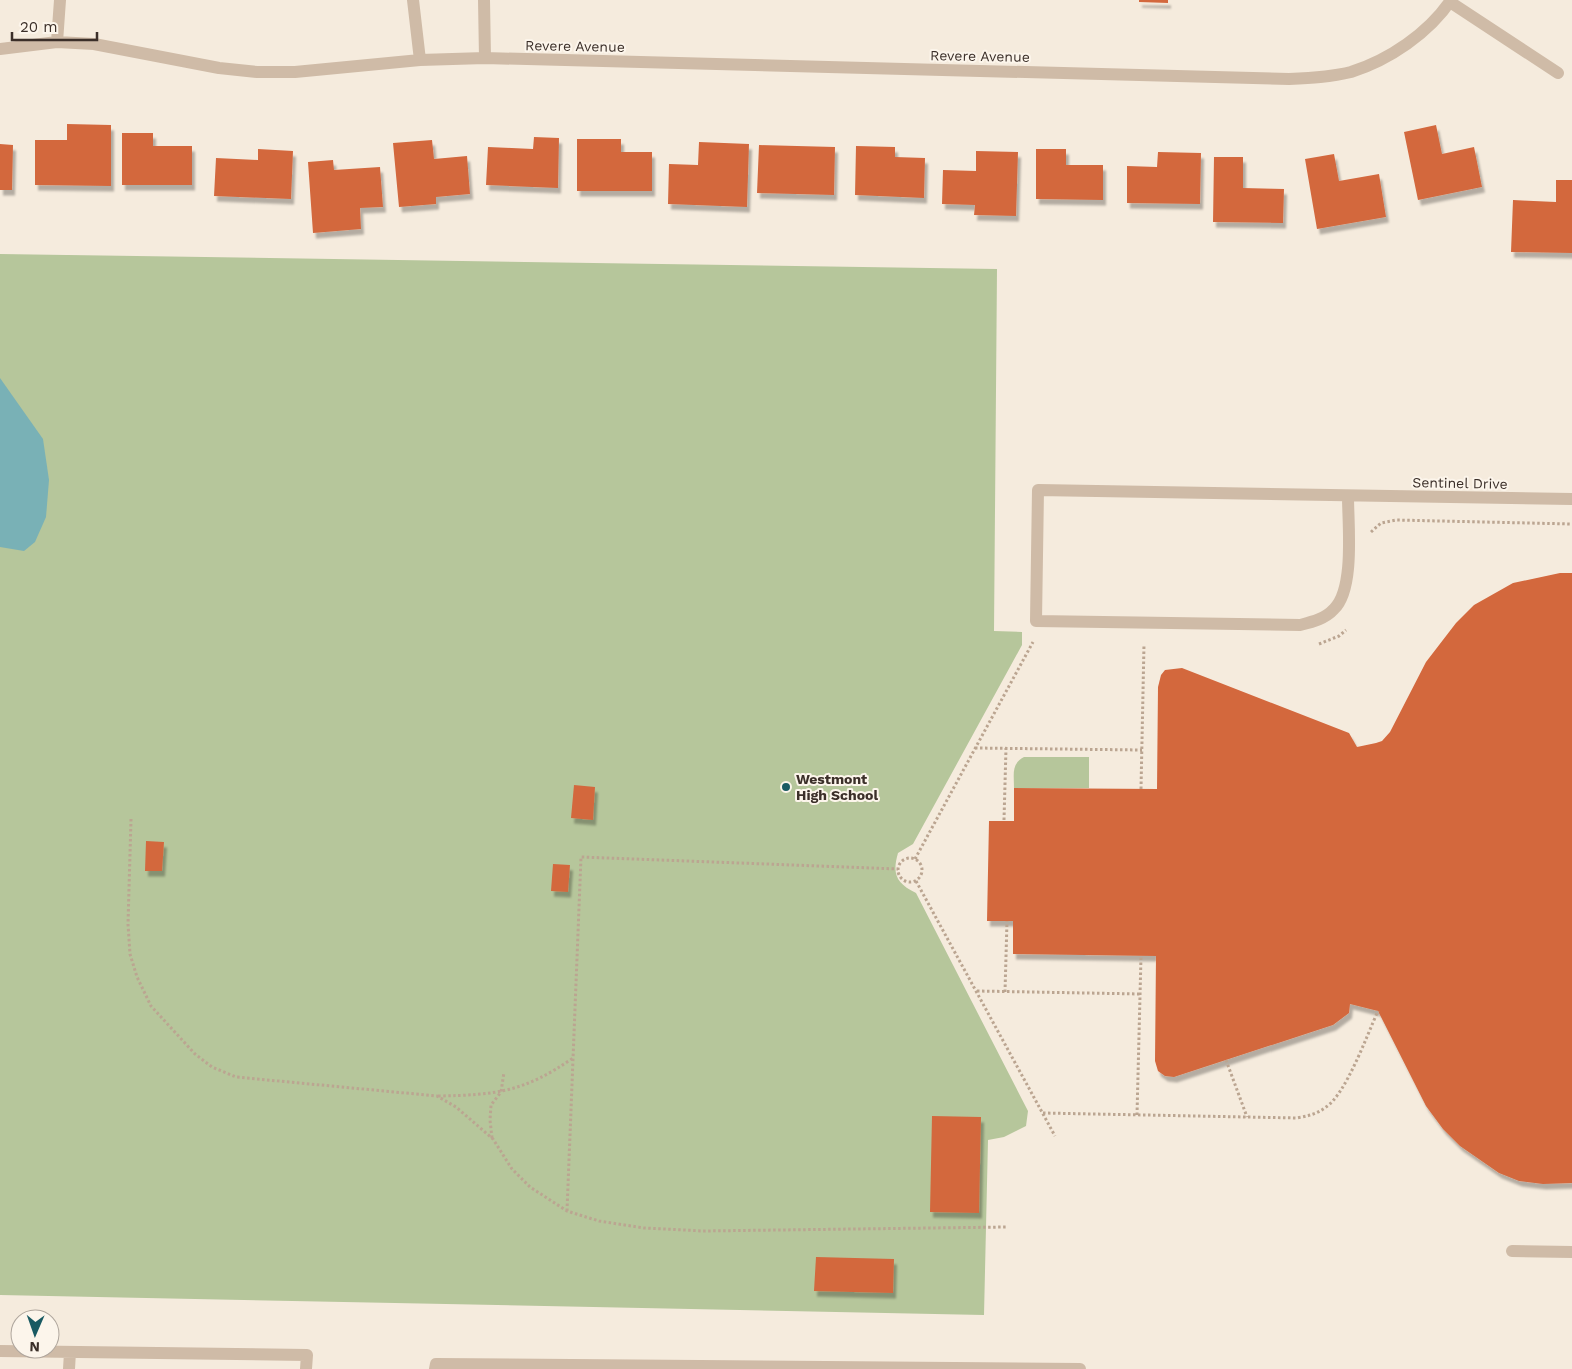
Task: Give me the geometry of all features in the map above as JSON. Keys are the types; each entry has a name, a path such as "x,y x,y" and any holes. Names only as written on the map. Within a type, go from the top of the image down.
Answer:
{"street":[{"path":"57,42 60,0"},
{"path":"413,0 420,60"},
{"path":"484,0 485,58"},
{"name":"Revere Avenue","path":"0,49 57,42 94,44 219,68 257,72 295,72 420,60 485,58 1289,79 1351,72 1378,60 1405,46 1426,28 1450,1 1558,73"},
{"name":"Sentinel Drive","path":"1348,497 1345,586 1335,609 1320,620 1300,625 1036,621 1038,490 1348,497 1572,499"},
{"path":"1512,1251 1572,1252"},
{"path":"0,1351 307,1355 306,1369"},
{"path":"69,1369 70,1352"},
{"path":"435,1369 436,1364 1080,1369"}],"path":[{"path":"1141,789 1144,643"},
{"path":"975,748 1142,750"},
{"path":"1004,820 1006,748"},
{"path":"131,819 128,924 130,954 137,977 151,1006 195,1054 212,1067 236,1077 437,1096 501,1092 530,1084 573,1058"},
{"path":"567,1211 581,856 898,868"},
{"path":"898,868 903,859 911,858 918,860 922,870 916,880"},
{"path":"898,868 903,880 916,880"},
{"path":"916,880 1055,1136"},
{"path":"1005,992 1007,921"},
{"path":"1138,1115 1141,956"},
{"path":"976,991 1140,994"},
{"path":"1043,1113 1297,1118 1313,1115 1328,1107 1339,1095 1378,1011"},
{"path":"1226,1060 1247,1117"},
{"path":"492,1139 491,1105 501,1092 504,1072"},
{"path":"437,1096 456,1108 492,1139 512,1169 530,1187 567,1211 599,1221 644,1228 703,1232 1006,1227"}],"green space":[{"name":"Westmont High School","path":"0,254 997,269 994,631 1022,632 1022,645 913,844 898,853 895,867 900,881 916,893 1028,1111 1026,1126 1004,1137 988,1140 984,1315 0,1295"},
{"path":"1024,757 1089,757 1089,788 1014,788 1015,766"}],"water":[{"path":"0,378 43,439 49,480 46,517 35,542 24,551 0,547"}],"building":[{"path":"1139,0 1168,0 1168,3 1139,2"},
{"path":"67,124 111,125 111,186 35,185 35,140 67,140"},
{"path":"1436,125 1442,154 1474,147 1482,187 1418,200 1404,132"},
{"path":"122,133 153,133 153,146 192,146 192,185 122,185"},
{"path":"534,137 559,138 558,188 486,185 488,147 533,149"},
{"path":"577,139 621,139 621,152 652,152 652,191 577,191"},
{"path":"432,140 434,159 467,156 470,194 436,197 436,204 399,207 393,143"},
{"path":"699,142 749,144 747,207 668,204 669,164 698,165"},
{"path":"0,144 13,145 12,190 0,190"},
{"path":"759,145 835,147 834,195 757,193"},
{"path":"856,146 895,147 895,157 925,158 924,198 855,195"},
{"path":"258,149 293,151 291,199 214,196 216,158 258,160"},
{"path":"1036,149 1066,149 1066,165 1103,165 1103,200 1036,199"},
{"path":"976,151 1018,152 1016,216 974,215 975,205 942,204 943,170 976,171"},
{"path":"1158,152 1201,153 1200,204 1127,203 1127,166 1157,167"},
{"path":"1334,154 1339,181 1379,174 1386,217 1317,229 1305,159"},
{"path":"1214,157 1243,157 1243,188 1284,189 1283,223 1213,222"},
{"path":"333,160 334,170 380,167 383,207 360,208 361,229 313,233 308,162"},
{"path":"1556,180 1572,180 1572,253 1511,252 1513,200 1556,202"},
{"path":"1560,573 1572,573 1572,1183 1543,1184 1519,1181 1499,1173 1460,1146 1443,1129 1426,1106 1378,1011 1350,1004 1349,1013 1333,1025 1174,1077 1165,1076 1158,1071 1155,1061 1156,956 1013,954 1013,921 987,921 989,821 1014,821 1014,788 1157,789 1158,687 1161,675 1165,670 1182,668 1349,733 1357,747 1376,743 1382,741 1390,732 1426,662 1456,623 1474,605 1513,583"},
{"path":"574,785 595,787 593,820 571,818"},
{"path":"146,841 164,842 162,871 145,871"},
{"path":"553,864 570,865 568,892 551,891"},
{"path":"932,1116 981,1117 979,1213 930,1212"},
{"path":"816,1257 894,1259 893,1293 814,1291"}],"place":[{"name":"Westmont High School","path":"786,787"}]}
